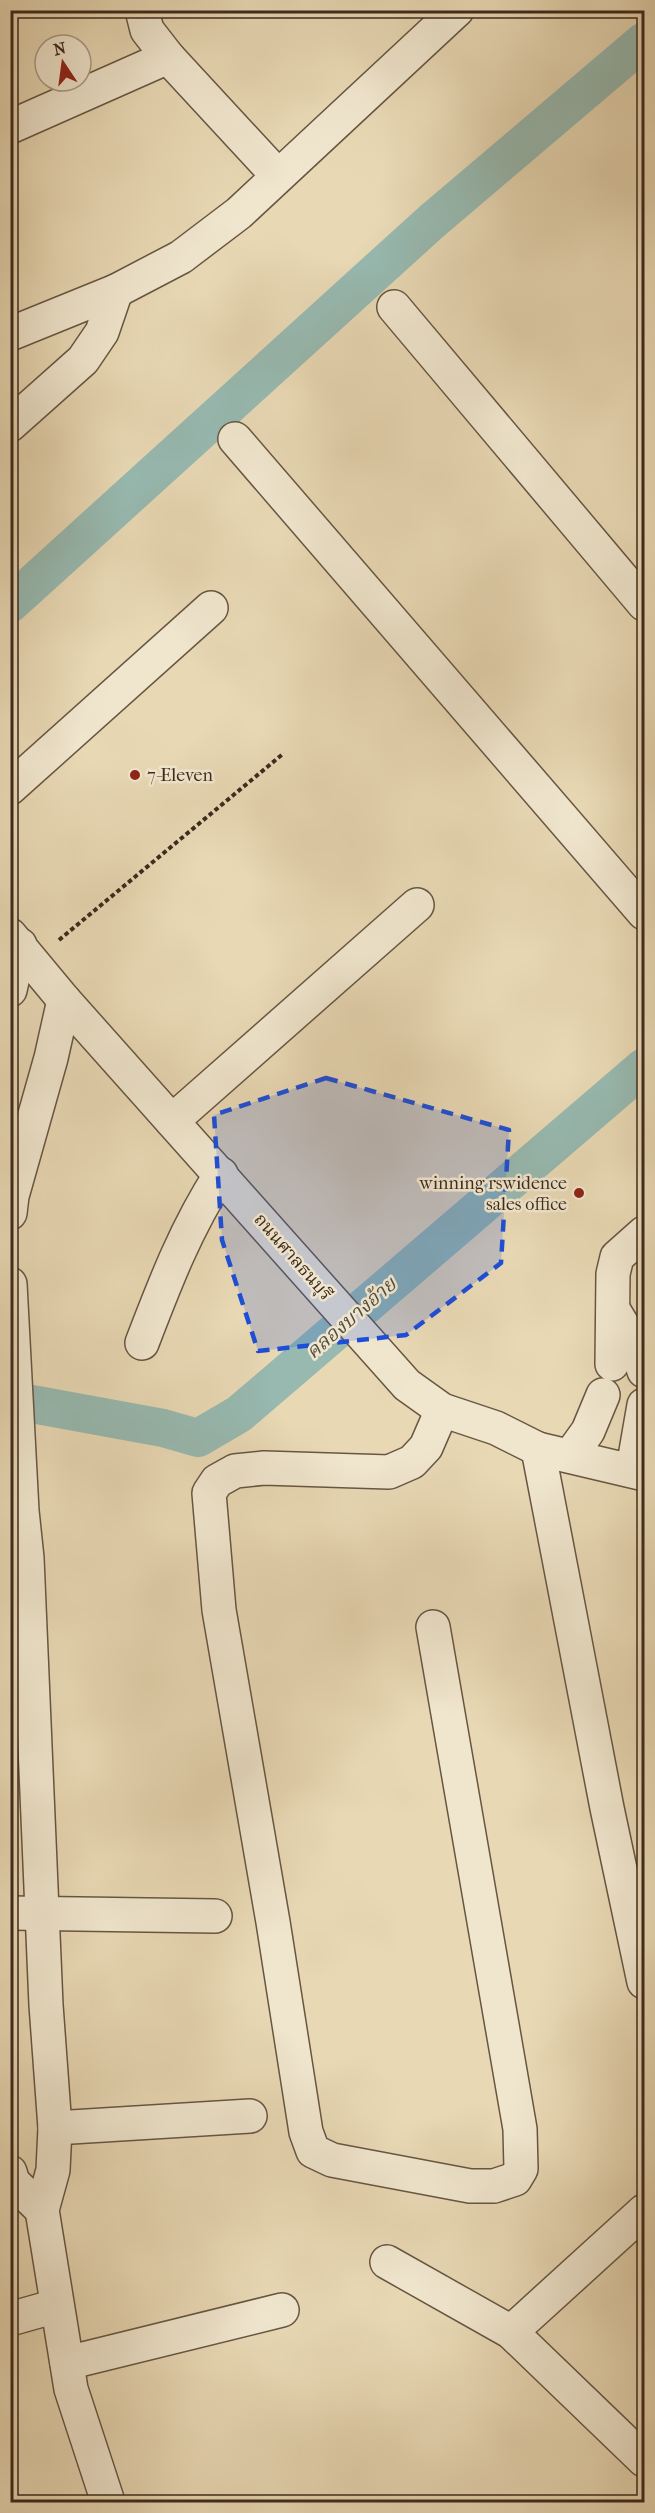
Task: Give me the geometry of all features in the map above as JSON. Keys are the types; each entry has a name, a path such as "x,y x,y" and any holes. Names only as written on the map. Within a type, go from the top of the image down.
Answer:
{"street":[{"path":"142,10 147,30 168,57 278,176"},
{"path":"10,334 116,291 181,257 239,213 457,10"},
{"path":"10,127 168,57"},
{"path":"10,425 83,360 102,332 116,291"},
{"path":"394,307 645,604"},
{"path":"235,439 645,913"},
{"path":"10,788 211,608"},
{"path":"172,1121 417,905"},
{"path":"10,990 21,947"},
{"name":"ถนนศาลธนบุรี","path":"21,947 63,1000 221,1174 407,1385 442,1410 496,1428 538,1449 637,1472"},
{"path":"11,1202 51,1058 63,1000"},
{"path":"142,1343 170,1270 196,1212 221,1174"},
{"path":"612,1364 613,1274 617,1257 645,1233"},
{"path":"10,1284 22,1511 27,1558 22,1696 26,1914 46,2005 55,2128 52,2170 42,2210 71,2389 108,2502"},
{"path":"614,1311 636,1347 645,1371"},
{"path":"570,1456 588,1431 603,1395"},
{"path":"637,1472 635,1457 644,1405"},
{"path":"433,1627 519,2129 520,2169 515,2179 494,2186 470,2186 332,2160 313,2151 306,2132 273,1922 219,1610 209,1493 217,1481 235,1471 264,1468 389,1472 412,1462 426,1448 442,1410"},
{"path":"538,1449 607,1808 645,1982"},
{"path":"26,1914 214,1916"},
{"path":"55,2128 250,2116"},
{"path":"10,2172 13,2182 42,2210"},
{"path":"511,2332 645,2211"},
{"path":"387,2262 511,2332 645,2460"},
{"path":"10,2319 56,2306"},
{"path":"67,2363 282,2310"}],"path":[{"path":"21,947 284,753"}],"highlighted area":[{"path":"326,1078 509,1130 501,1263 406,1335 258,1351 222,1240 214,1115"}],"waterway":[{"path":"10,604 431,222 644,41"},
{"name":"คลองบางอ้าย","path":"10,1400 163,1428 198,1438 239,1414 644,1067"}],"place":[{"name":"7-Eleven","path":"135,775"},
{"name":"winning rswidence sales office","path":"579,1193"}]}
